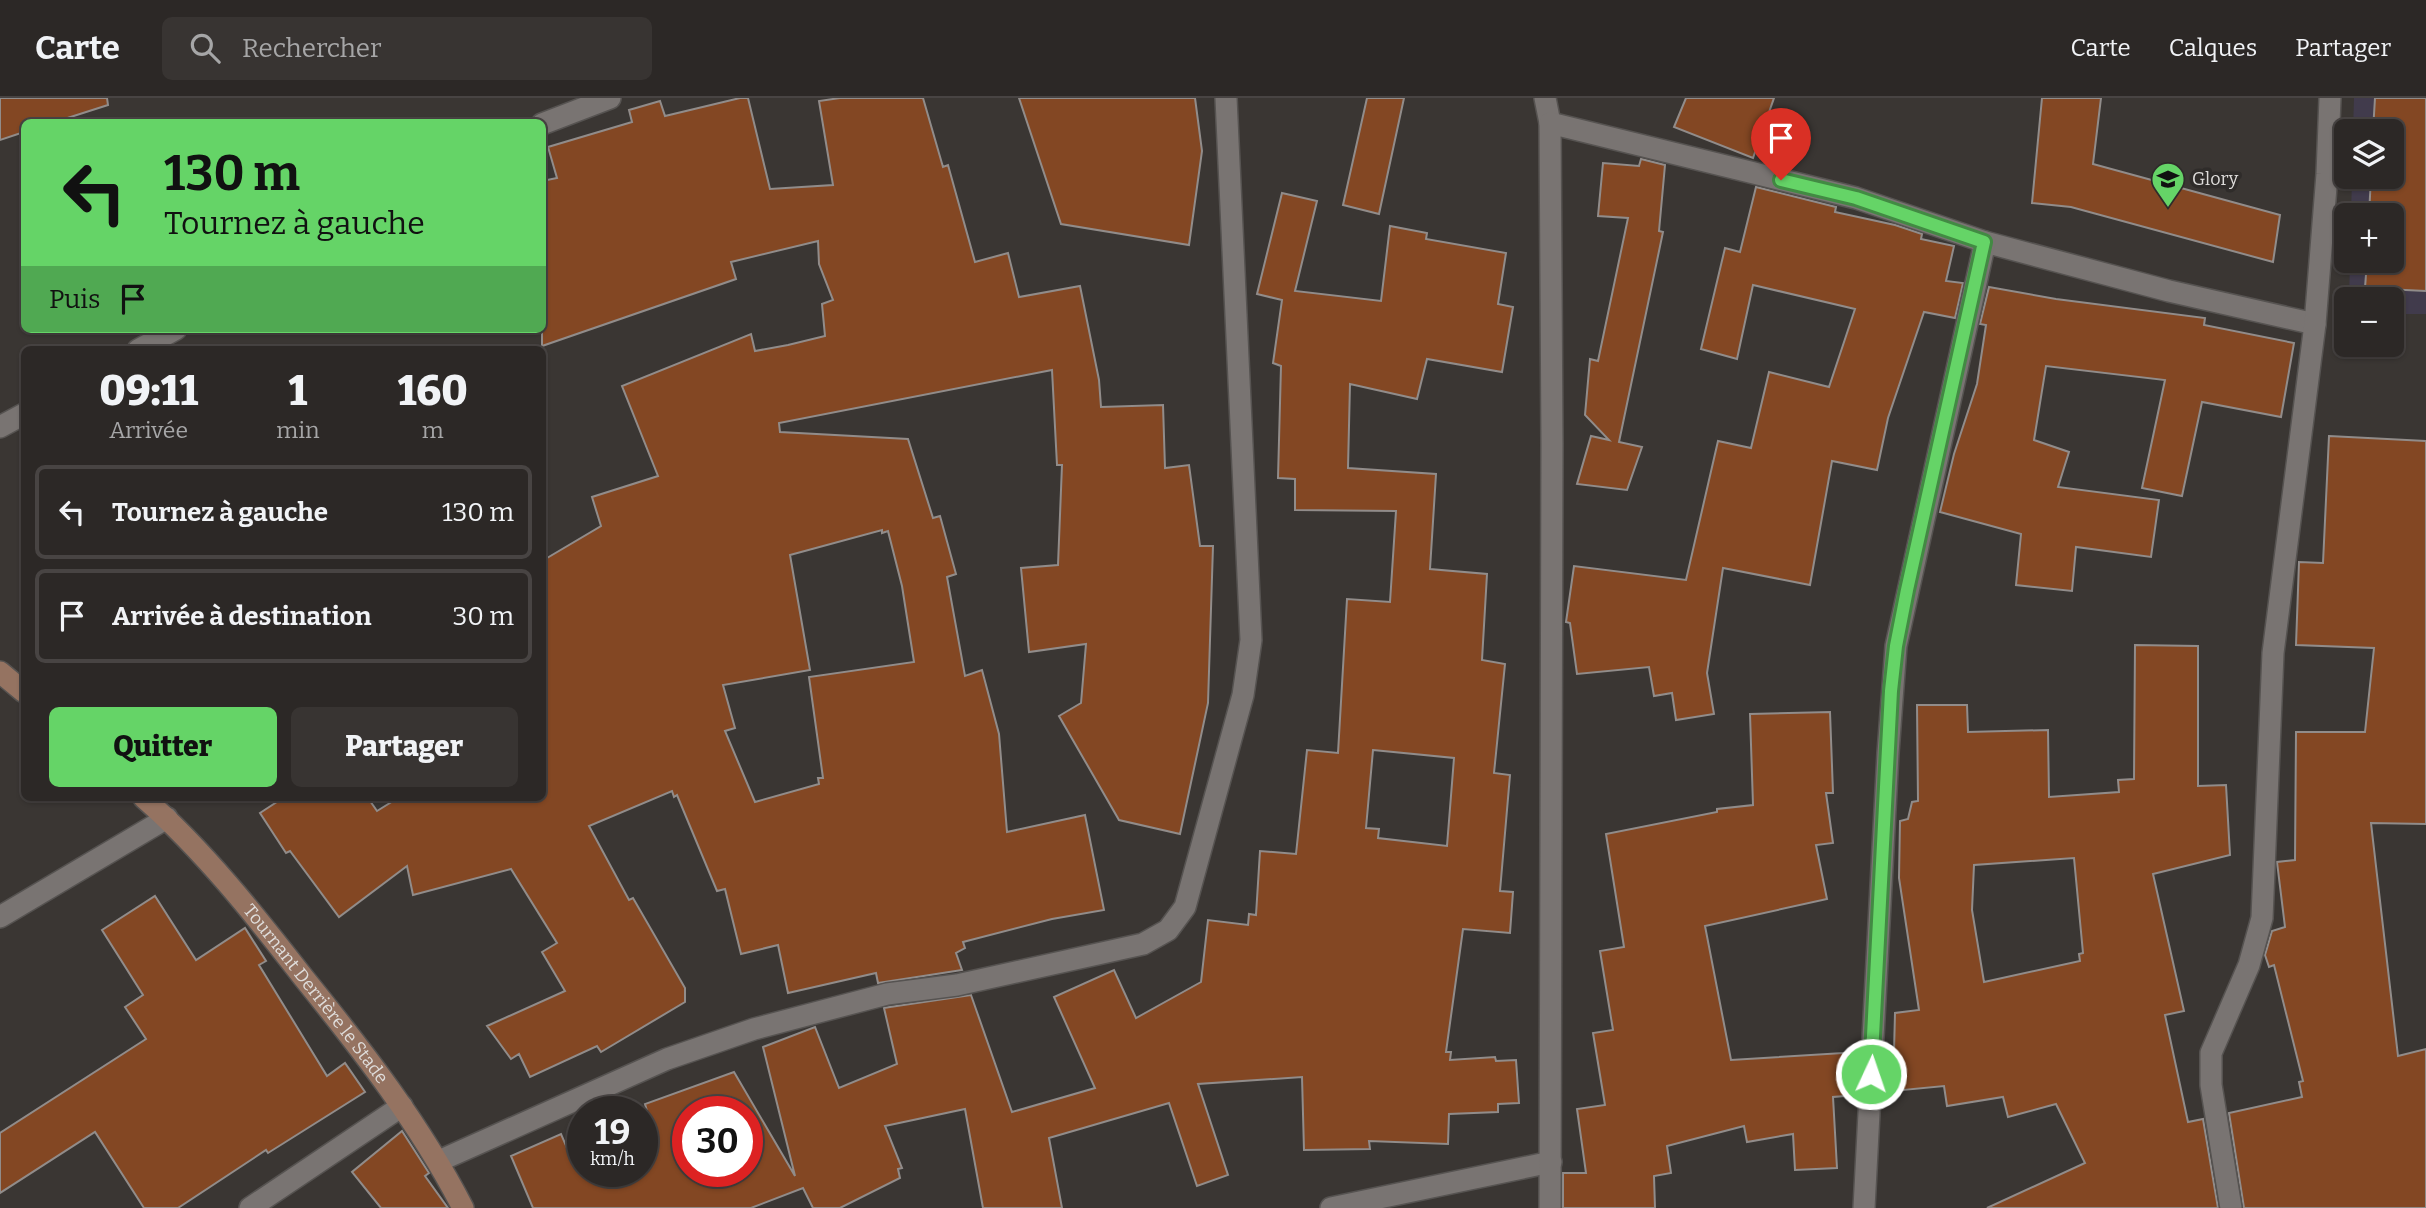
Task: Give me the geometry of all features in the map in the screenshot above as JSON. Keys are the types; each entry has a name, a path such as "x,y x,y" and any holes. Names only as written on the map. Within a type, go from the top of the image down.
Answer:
{"street":[{"path":"546,122 610,98"},
{"path":"439,1161 667,1059 754,1029 887,994 957,985 1143,944 1168,930 1185,906 1243,695 1251,640 1229,117 1226,98"},
{"path":"1545,98 1550,123 1552,443 1550,1208"},
{"path":"2231,1208 2211,1085 2211,1053 2249,965 2262,918 2272,666 2315,324 2330,98"},
{"path":"1550,123 1856,198 1984,242 2169,291 2315,324"},
{"path":"1864,1208 1888,740 1896,646 1984,242"},
{"path":"145,346 169,333"},
{"path":"0,427 21,416"},
{"path":"0,671 21,689"},
{"name":"Tournant Derrière le Stade","path":"147,801 167,818 254,914 341,1024 439,1161 463,1208"},
{"path":"0,917 167,818"},
{"path":"250,1208 402,1106"},
{"path":"1331,1208 1551,1162"}],"shaded area":[{"path":"2354,98 2426,98 2426,314 2404,314 2404,287 2349,287 2350,273 2404,273 2404,203 2351,203 2352,189 2404,189 2404,119 2353,119"}],"building":[{"path":"0,98 107,98 108,105 64,119 21,119 21,133 0,140"},
{"path":"748,98 770,189 833,185 819,101 840,98 923,98 943,167 948,165 975,262 1008,253 1019,297 1080,286 1099,380 1101,407 1163,405 1165,468 1189,465 1200,546 1213,546 1208,703 1180,834 1119,820 1059,716 1081,703 1086,644 1029,652 1021,568 1058,565 1062,465 1057,465 1052,370 779,423 780,432 908,439 933,518 940,516 956,574 947,577 965,676 982,670 999,734 1007,832 1085,815 1104,910 1052,919 963,942 965,948 956,953 962,970 878,983 876,973 788,993 778,945 741,954 725,889 717,891 677,795 674,797 672,791 589,826 629,900 633,898 685,988 685,1002 601,1052 597,1046 530,1077 519,1054 511,1059 487,1026 565,991 542,952 557,943 511,869 413,895 407,866 339,917 290,851 286,853 260,813 278,801 370,801 377,811 393,801 546,801 546,559 601,526 592,497 658,476 622,386 751,334 755,351 825,336 822,304 833,300 819,264 818,241 731,262 736,279 542,346 542,333 546,333 546,180 557,178 548,147 632,122 629,110 660,101 665,116","holes":["882,530 882,533 888,531 902,586 914,662 809,677 823,778 818,778 819,784 755,802 725,731 735,728 723,685 810,670 790,555"]},
{"path":"1019,98 1195,98 1202,151 1189,245 1061,224"},
{"path":"1367,98 1404,98 1379,214 1343,205"},
{"path":"1686,98 1774,98 1753,158 1674,127"},
{"path":"2042,98 2101,98 2093,164 2280,215 2273,262 2071,207 2032,203"},
{"path":"2375,98 2426,98 2426,291 2404,290 2404,287 2365,287 2366,273 2404,273 2404,203 2370,203 2370,189 2404,189 2404,119 2374,119"},
{"path":"1641,159 1665,165 1659,231 1663,232 1619,442 1642,447 1627,490 1577,484 1591,436 1609,440 1585,415 1590,359 1598,361 1628,218 1598,216 1603,163 1639,166"},
{"path":"1756,187 1836,207 1835,212 1895,225 1922,234 1921,239 1954,246 1946,281 1963,283 1955,318 1924,312 1888,418 1877,470 1832,461 1810,585 1723,568 1707,673 1714,714 1676,720 1672,693 1654,696 1649,667 1577,674 1570,623 1566,622 1574,566 1686,580 1718,441 1751,448 1769,372 1829,387 1855,309 1753,285 1737,359 1701,349 1725,248 1740,252"},
{"path":"1282,193 1317,201 1295,291 1381,301 1390,226 1427,233 1426,239 1506,253 1498,304 1513,307 1502,372 1427,359 1417,399 1350,384 1348,468 1436,474 1430,569 1487,574 1482,660 1505,664 1494,773 1510,775 1500,891 1513,892 1510,933 1463,929 1446,1052 1451,1052 1450,1060 1495,1057 1496,1061 1516,1060 1519,1103 1498,1104 1498,1112 1449,1114 1448,1144 1369,1141 1370,1149 1304,1150 1302,1077 1198,1084 1228,1175 1197,1186 1169,1103 1049,1138 1062,1208 983,1208 965,1109 885,1126 902,1168 898,1169 900,1178 840,1208 813,1208 803,1188 751,1208 533,1208 511,1156 561,1134 567,1148 567,1187 658,1187 658,1099 734,1072 748,1096 672,1096 672,1187 763,1187 763,1121 795,1176 763,1047 815,1027 839,1088 897,1064 884,1008 971,995 1012,1112 1095,1088 1054,997 1114,970 1136,1018 1201,982 1208,920 1248,925 1249,914 1256,915 1260,851 1296,854 1307,750 1338,753 1347,599 1390,602 1396,511 1295,510 1295,479 1278,478 1281,366 1273,363 1282,300 1257,294","holes":["1373,750 1454,758 1447,846 1378,838 1379,829 1366,828"]},
{"path":"1989,287 2056,299 2205,318 2204,325 2294,343 2281,417 2202,402 2182,496 2142,488 2165,380 2046,366 2034,440 2069,452 2058,487 2159,500 2151,557 2076,547 2072,591 2016,585 2021,534 1940,512 1954,454 1977,384 1986,325 1980,324"},
{"path":"2329,436 2426,441 2426,824 2371,823 2398,1056 2426,1049 2426,1208 2244,1208 2229,1113 2302,1097 2299,1082 2303,1081 2274,965 2269,967 2265,955 2272,931 2285,927 2277,862 2295,860 2296,732 2365,732 2374,648 2296,645 2299,562 2323,563"},
{"path":"2135,645 2198,646 2198,786 2226,785 2230,855 2153,874 2184,1011 2165,1015 2188,1122 2203,1119 2218,1208 1987,1208 2085,1163 2056,1104 2008,1117 2003,1097 1947,1106 1944,1086 1893,1091 1895,1013 1919,1010 1899,878 1900,821 1908,819 1912,802 1918,801 1917,705 1967,705 1968,732 2048,730 2049,797 2119,792 2118,780 2134,779","holes":["2074,858 2083,953 2079,954 2080,961 1984,982 1972,910 1974,865"]},
{"path":"1830,712 1833,793 1826,793 1833,843 1816,845 1827,899 1705,926 1731,1060 1859,1052 1857,1095 1833,1097 1837,1168 1795,1170 1793,1134 1747,1142 1744,1126 1667,1146 1671,1173 1654,1176 1655,1208 1563,1208 1563,1173 1586,1173 1577,1109 1605,1105 1593,1033 1613,1030 1600,951 1624,947 1606,834 1717,812 1717,809 1753,805 1750,714"},
{"path":"155,896 196,960 245,928 266,961 259,965 327,1076 345,1063 365,1092 268,1153 266,1150 178,1208 144,1208 95,1132 0,1193 0,1133 146,1039 125,1007 143,995 102,930"},
{"path":"402,1131 429,1173 425,1176 448,1208 381,1208 352,1172"}],"place":[{"name":"Glory","path":"2168,209"}],"route":[{"path":"1781,180 1856,198 1984,242 1896,646 1891,691 1871,1074"}]}
